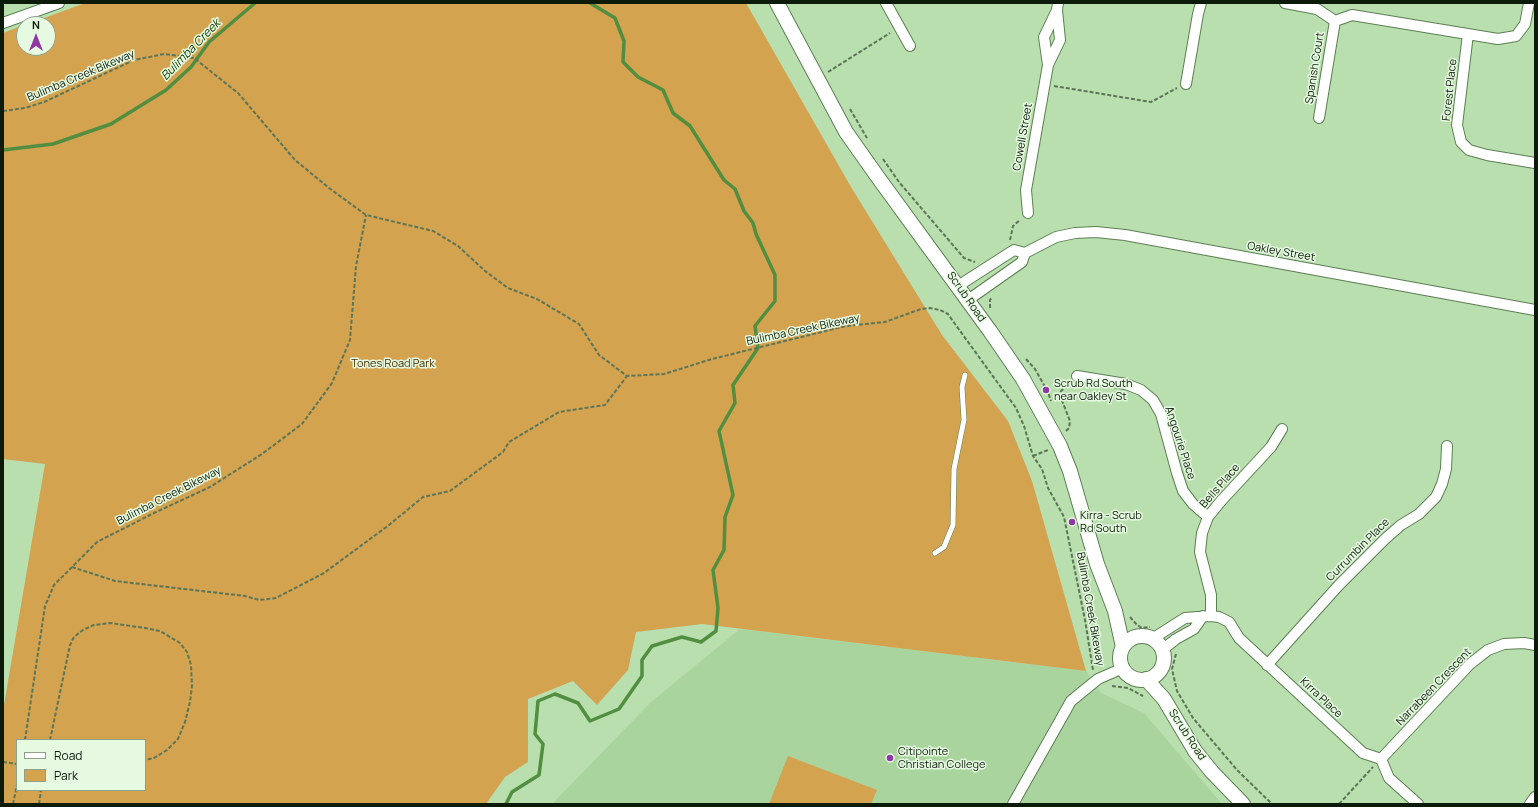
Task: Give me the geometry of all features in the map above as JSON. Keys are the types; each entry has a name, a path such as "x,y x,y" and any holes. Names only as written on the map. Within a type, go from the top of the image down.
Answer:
{"street":[{"path":"3,23 59,3"},
{"name":"Scrub Road","path":"777,3 846,132 958,286 1023,379 1060,446 1070,471 1098,564 1115,612 1123,647"},
{"path":"886,3 910,46"},
{"path":"1186,84 1201,3"},
{"path":"1285,3 1317,9 1335,21 1352,15 1498,39 1516,36 1525,24 1529,3"},
{"name":"Cowell Street","path":"1028,213 1026,190 1044,84 1048,65 1060,40 1058,7"},
{"name":"Cowell Street","path":"1048,65 1044,37 1058,7"},
{"name":"Spanish Court","path":"1319,118 1335,21"},
{"name":"Forest Place","path":"1468,34 1457,126 1461,142 1469,150 1486,155 1535,163"},
{"name":"Oakley Street","path":"968,300 1022,262 1025,253 1056,237 1075,232 1096,232 1125,235 1535,310"},
{"path":"958,286 1014,250 1025,253"},
{"name":"Angourie Place","path":"1077,376 1126,384 1141,390 1153,400 1161,414 1183,491 1193,504 1208,517"},
{"name":"Bells Place","path":"1207,616 1211,595 1200,552 1202,533 1208,517 1271,447 1282,429"},
{"name":"Currumbin Place","path":"1267,664 1339,585 1385,539 1401,524 1419,514 1436,497 1442,484 1446,469 1447,446"},
{"name":"Scrub Road","path":"1115,612 1137,637"},
{"path":"1162,650 1176,639 1194,629 1207,616"},
{"name":"Kirra Place","path":"1152,639 1185,618 1207,616 1219,617 1229,622 1239,638 1363,754 1381,759"},
{"path":"1145,636 1152,639 1162,650 1164,660 1160,670 1154,676 1146,679 1134,678 1127,674 1123,668 1120,656 1123,647 1131,639 1137,637 1145,636"},
{"name":"Narrabeen Crescent","path":"1381,759 1470,664 1488,650 1504,644 1524,643 1535,645"},
{"path":"1013,804 1071,701 1098,679 1123,668"},
{"name":"Scrub Road","path":"1160,670 1166,693 1195,751 1212,772 1243,804"},
{"name":"Scrub Road","path":"1146,679 1166,693"},
{"path":"1381,759 1389,778 1418,804"},
{"path":"1530,804 1535,797"}],"lane":[{"path":"935,553 944,547 953,525 954,469 964,420 962,387 965,375"}],"path":[{"path":"827,72 900,27"},
{"name":"Bulimba Creek Bikeway","path":"3,111 25,108 44,102 134,60 164,54 194,58 238,93 295,160 329,188 366,215 434,230 458,246 485,271 508,288 537,299 579,324 598,355 627,376 664,374 727,355 846,326 885,322 921,309 930,308 940,310 948,314 1016,408 1024,426 1033,456 1042,469 1048,488 1064,517 1086,620 1093,671 1104,687 1114,686 1128,688 1135,691 1147,701 1166,693"},
{"path":"1044,84 1151,102 1186,84"},
{"path":"1014,250 1010,243 1013,226 1028,213"},
{"name":"Bulimba Creek Bikeway","path":"25,739 45,606 54,585 97,542 210,487 262,454 302,424 332,383 350,340 356,266 366,215"},
{"path":"72,566 115,581 245,596 259,600 276,598 324,572 384,529 423,497 450,491 503,452 509,442 559,412 605,405 627,376"},
{"path":"1065,431 1069,428 1070,421 1061,398 1061,391 1077,376"},
{"path":"50,739 70,645 74,637 83,630 94,625 110,623 160,631 180,643 187,652 191,665 192,686 185,722 178,739 167,750 154,758 146,760"},
{"path":"1338,804 1381,759"},
{"path":"3,762 16,764"},
{"path":"13,804 16,790"},
{"path":"39,804 41,791"}],"shaded area":[{"name":"Citipointe Christian College","path":"740,629 1086,671 1101,693 1144,713 1222,804 552,804 651,702"}],"green space":[{"name":"Tones Road Park","path":"85,3 746,3 851,187 942,335 1008,421 1032,481 1086,671 702,624 636,632 628,670 597,705 573,681 528,699 528,762 505,777 486,804 3,804 3,711 45,464 3,459 3,33 16,28 16,56 56,56 56,16 50,16"},
{"path":"788,756 877,790 871,804 769,804"}],"waterway":[{"name":"Bulimba Creek","path":"3,150 53,144 111,124 166,90 191,67 209,42 255,3"},
{"name":"Bulimba Creek","path":"506,804 512,792 539,775 543,744 535,734 538,701 555,694 578,703 590,721 619,709 642,676 642,660 652,646 682,637 701,642 716,631 718,608 713,570 724,550 725,517 733,495 719,431 735,403 733,385 758,348 755,326 775,301 775,275 756,234 753,223 744,211 735,189 724,180 690,126 673,113 663,90 638,77 623,62 624,41 615,18 590,3"}],"place":[{"name":"Scrub Rd South near Oakley St","path":"1046,390"},
{"name":"Kirra - Scrub Rd South","path":"1072,522"},
{"name":"Citipointe Christian College","path":"890,758"}]}
